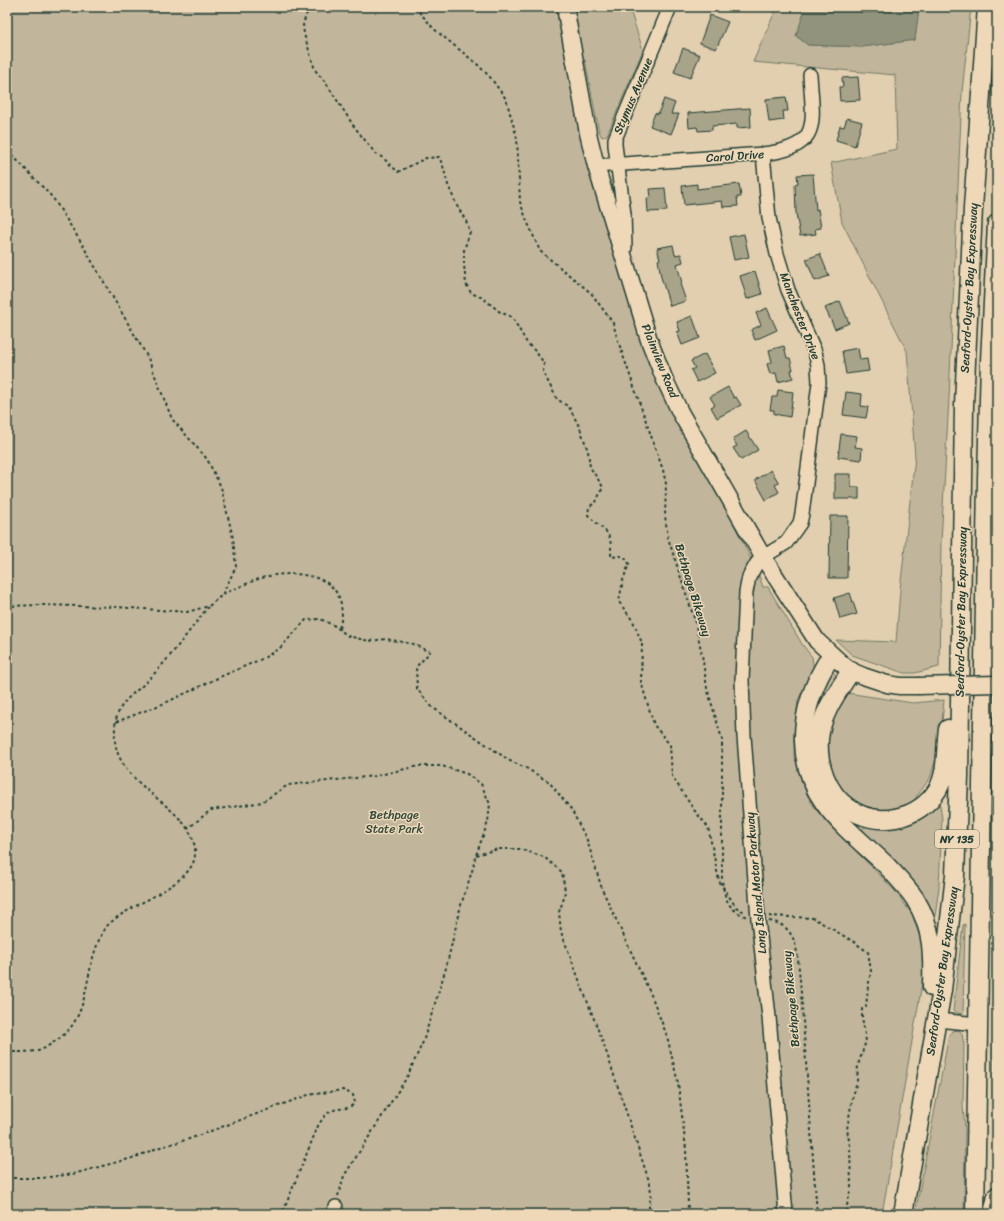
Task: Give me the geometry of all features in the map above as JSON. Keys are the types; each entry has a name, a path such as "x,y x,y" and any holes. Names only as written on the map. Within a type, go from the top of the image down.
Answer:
{"highway":[{"name":"Seaford-Oyster Bay Expressway","path":"903,1214 937,1020 947,951 955,875 959,777 964,405 974,192 988,7"},
{"name":"Seaford-Oyster Bay Expressway","path":"975,1214 987,472 990,361 997,224"},
{"path":"831,656 820,675 806,716 804,739 807,767 814,788 826,807 898,878 915,899 926,923 930,935 933,961 928,1068"},
{"path":"851,671 833,699 821,728 819,749 823,772 833,793 847,807 864,816 893,819 910,814 919,809 932,796 942,780 946,762 947,736 960,658"},
{"path":"993,1214 997,1196"}],"main road":[{"name":"Plainview Road","path":"565,7 585,119 596,166 649,340 664,378 680,412 763,557 810,632 831,656 851,671 887,684 900,686 997,684"}],"street":[{"name":"Stymus Avenue","path":"625,260 624,214 615,145 616,139 670,7"},
{"name":"Carol Drive","path":"596,166 763,154 788,150 798,146 812,126 810,75"},
{"name":"Manchester Drive","path":"763,154 769,218 776,254 788,290 815,352 820,383 800,523 786,543 763,557"},
{"name":"Long Island Motor Parkway","path":"763,557 757,563 749,577 746,592 742,680 744,736 758,918 769,1017 786,1214"},
{"path":"937,1020 978,1024"}],"path":[{"path":"309,7 303,24 304,34 315,70 326,83 353,125 375,153 384,158 398,172 426,158 439,158 443,166 448,185 470,232 464,250 466,284 471,293 483,298 500,312 512,317 527,343 544,363 543,372 557,399 569,407 580,428 588,451 590,466 597,475 603,487 596,502 589,507 588,515 607,531 611,544 611,556 622,556 627,558 629,564 622,580 619,602 633,621 642,643 641,682 654,725 670,745 672,776 694,810 708,827 719,881 736,907 749,915 758,918 813,918 851,940 868,952 871,971 866,1007 862,1009 866,1041 858,1065 857,1081 847,1129 850,1146 851,1188 845,1214"},
{"name":"Bethpage Bikeway","path":"415,7 434,29 477,64 490,77 506,99 517,138 520,202 535,242 540,251 591,293 613,323 664,470 666,484 665,516 668,538 695,621 707,688 722,739 723,887 725,900 732,908 744,916 776,922 789,930 796,947 800,979 817,1214"},
{"path":"7,152 14,157 53,198 76,233 148,358 172,419 207,459 221,487 233,538 236,567 222,595"},
{"path":"7,1052 39,1051 59,1039 73,1026 82,1008 89,969 98,942 107,926 125,912 161,892 181,878 191,867 195,855 194,837 177,816 135,780 124,767 116,749 114,727 118,712 127,698 152,677 209,606 222,595 252,582 274,575 298,575 318,578 331,585 339,597 342,612 339,629"},
{"path":"7,606 41,605 116,607 187,612 209,606"},
{"path":"116,722 165,703 264,658 281,647 306,620 320,619 339,629 348,636 369,641 386,639 413,644 430,652 416,667 417,689 432,707 510,761 526,768 549,782 571,809 587,840 602,889 648,990 667,1036 678,1083 686,1149 687,1214"},
{"path":"187,829 211,810 262,802 288,785 375,776 418,766 442,766 467,774 481,784 490,804 488,822 476,855 461,906 446,968 423,1042 407,1077 344,1176 334,1211"},
{"path":"476,855 498,849 520,849 544,857 562,872 565,891 559,912 561,932 571,954 605,1048 650,1184 651,1193 648,1214"},
{"path":"7,1178 42,1178 73,1174 136,1157 157,1148 189,1139 308,1095 343,1090 353,1095 355,1103 350,1108 335,1109 326,1114 318,1126 282,1214"}],"green space":[{"name":"Bethpage State Park","path":"7,7 629,7 643,50 607,135 602,137 599,132 585,60 579,85 652,359 758,573 763,587 768,587 802,644 812,657 814,672 798,700 794,734 794,755 807,795 817,811 894,890 912,914 923,946 924,972 882,1214 7,1214"},
{"path":"777,7 806,7 796,36 808,45 862,47 915,40 919,7 971,7 962,92 949,398 941,542 939,667 915,673 904,673 852,655 836,640 896,642 900,590 915,457 907,351 842,222 831,163 897,149 895,75 753,62"},
{"path":"831,671 838,676 817,717 810,716"},
{"path":"847,693 913,703 944,700 940,746 930,778 912,803 883,811 853,803 834,783 827,745 832,718"},
{"path":"936,804 940,805 942,819 939,887 934,925 861,832 866,824"},
{"path":"997,858 996,1157 993,1153 994,933"},
{"path":"965,924 963,1013 961,1014 953,1011 963,925"},
{"path":"959,1030 962,1034 964,1044 964,1214 915,1214 949,1035 952,1031"}],"shaded area":[{"path":"806,7 919,7 915,40 862,47 808,45 796,36"}],"building":[{"path":"710,15 728,22 716,49 700,43"},
{"path":"683,48 700,55 690,78 674,72"},
{"path":"858,77 860,100 840,101 839,87 843,87 842,78"},
{"path":"786,97 788,111 783,111 784,120 769,122 766,99"},
{"path":"664,99 675,103 671,114 679,114 671,134 650,126 655,113 658,114"},
{"path":"750,108 751,127 737,128 737,124 712,126 712,130 698,131 697,127 689,128 688,113"},
{"path":"847,118 862,122 855,146 836,140 840,126 844,127"},
{"path":"813,174 816,210 818,209 821,228 815,229 816,234 800,236 796,213 795,184 798,183 797,175"},
{"path":"697,184 697,189 739,184 741,197 737,197 738,206 723,207 722,201 684,205 682,186"},
{"path":"665,188 667,211 648,212 647,198 651,198 650,189"},
{"path":"744,234 749,257 734,260 729,237"},
{"path":"673,245 675,255 681,254 683,262 677,264 682,283 680,284 686,301 670,306 661,277 658,260 660,259 657,248"},
{"path":"820,254 829,276 815,281 806,259"},
{"path":"755,271 762,294 747,299 740,276"},
{"path":"840,301 849,323 835,329 825,308"},
{"path":"767,308 777,330 755,340 751,330 761,325 756,313"},
{"path":"692,316 700,338 682,345 677,332 680,331 677,322"},
{"path":"784,346 787,358 790,358 793,378 778,382 776,373 770,374 767,364 772,362 769,350"},
{"path":"858,348 860,360 867,359 869,371 846,374 842,351"},
{"path":"705,354 715,373 697,382 691,370 695,368 691,361"},
{"path":"728,387 734,398 736,397 741,405 717,418 711,407 715,405 710,397"},
{"path":"778,390 793,392 790,417 774,414 774,410 770,410 772,397 777,397"},
{"path":"846,392 862,394 861,406 868,407 866,418 843,415"},
{"path":"746,431 758,450 741,460 733,448 737,446 733,439"},
{"path":"841,434 857,436 855,447 862,448 861,460 838,457"},
{"path":"771,470 779,483 775,485 779,492 766,500 755,480"},
{"path":"835,474 851,474 851,487 859,487 859,499 835,499"},
{"path":"830,516 848,516 847,578 829,578"},
{"path":"850,593 857,614 840,619 834,598"}]}
